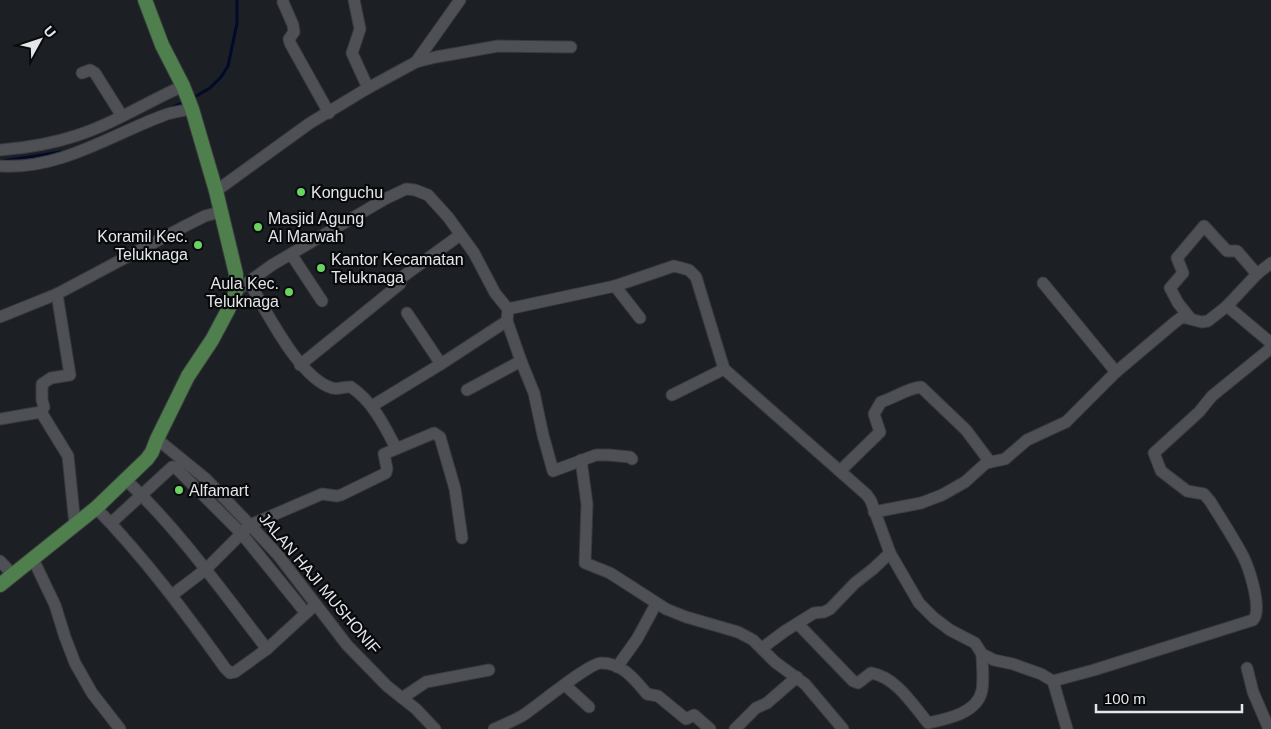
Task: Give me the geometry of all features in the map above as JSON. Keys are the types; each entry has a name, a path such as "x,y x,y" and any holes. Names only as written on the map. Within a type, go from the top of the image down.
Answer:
{"main road":[{"path":"0,586 96,508 152,452 188,376 212,340 236,291 236,274 216,192 188,98 162,46 145,0"}],"street":[{"path":"354,0 360,29 352,53 368,88"},
{"path":"416,62 460,0"},
{"path":"283,2 293,25 294,32 289,39 290,43 329,113"},
{"path":"216,192 310,123 416,62 498,46 570,47"},
{"path":"82,73 90,70 95,73 122,116"},
{"path":"0,150 25,148 75,136 122,116 188,98"},
{"path":"0,166 28,165 74,154 164,115 188,98"},
{"path":"236,291 272,265 385,199 406,189 428,195 448,217 474,253 495,293 508,309 508,321 534,393 553,471 588,457 609,454 630,457 632,459"},
{"path":"0,317 57,294 185,226 205,216 220,212"},
{"path":"1190,318 1178,303 1170,288 1183,273 1177,258 1204,226 1227,251 1236,250 1257,274"},
{"path":"300,365 400,284 401,278 460,235"},
{"path":"291,254 322,301"},
{"path":"874,512 922,503 935,498 965,482 983,465 1005,459 1027,440 1066,422 1116,372 1174,323 1182,317 1202,322 1208,321 1227,306 1257,274 1271,264"},
{"path":"508,309 615,286 674,266 689,270 696,277 724,369 867,495 871,501 890,553 919,603 944,626 975,643 982,654 994,660 1014,664 1041,674 1053,681 1067,729"},
{"path":"249,282 300,365 322,384 335,389 351,387 372,406 396,448"},
{"path":"1043,283 1116,372"},
{"path":"615,286 640,318"},
{"path":"41,412 44,407 42,384 51,378 70,375 57,294"},
{"path":"1227,306 1271,343"},
{"path":"407,313 441,364"},
{"path":"372,406 508,321"},
{"path":"1053,681 1219,631 1253,620 1256,617 1255,596 1244,557 1210,502 1204,494 1187,491 1161,471 1154,453 1199,412 1212,396 1271,348"},
{"path":"467,390 521,361"},
{"path":"672,395 724,369"},
{"path":"840,471 880,432 874,414 881,402 895,398 913,387 921,387 966,430 990,462"},
{"path":"0,419 41,412"},
{"path":"41,412 68,456 75,525"},
{"path":"172,595 206,570 250,524 322,494 341,495 386,473 387,469 383,455 434,433 438,436 455,489 462,538"},
{"name":"JALAN HAJI MUSHONIF","path":"157,439 206,479 250,524 278,555 347,645 387,686 435,729"},
{"path":"581,460 587,504 585,562 610,573 656,604 686,617 738,632 753,640 784,669 805,684 843,729"},
{"path":"111,522 172,467 175,467 241,534 305,612"},
{"path":"126,480 142,495 206,570 267,649"},
{"path":"96,508 111,522 172,595 225,668 230,672 235,672 267,649 305,612 315,605"},
{"path":"762,648 814,613 830,609 855,583 873,570 890,553"},
{"path":"33,559 55,605 65,637 82,676 92,693 120,729"},
{"path":"0,561 13,575"},
{"path":"617,667 637,639 656,604"},
{"path":"798,624 853,681 858,683 871,673 890,681 928,723 957,716 974,704 982,691 982,654"},
{"path":"494,729 520,717 598,664 608,664 628,673 647,694 658,696 686,719 694,715 710,729"},
{"path":"1247,668 1253,692 1268,729"},
{"path":"402,698 426,682 488,670"},
{"path":"735,729 756,708 767,703 797,677"},
{"path":"565,685 589,708"}],"waterway":[{"path":"191,99 210,88 221,77 228,66 237,23 237,0"},
{"path":"173,107 186,101"},
{"path":"3,161 61,152"}],"place":[{"name":"Konguchu","path":"301,192"},
{"name":"Masjid Agung Al Marwah","path":"258,227"},
{"name":"Koramil Kec. Teluknaga","path":"198,245"},
{"name":"Kantor Kecamatan Teluknaga","path":"321,268"},
{"name":"Aula Kec. Teluknaga","path":"289,292"},
{"name":"Alfamart","path":"179,490"}]}
